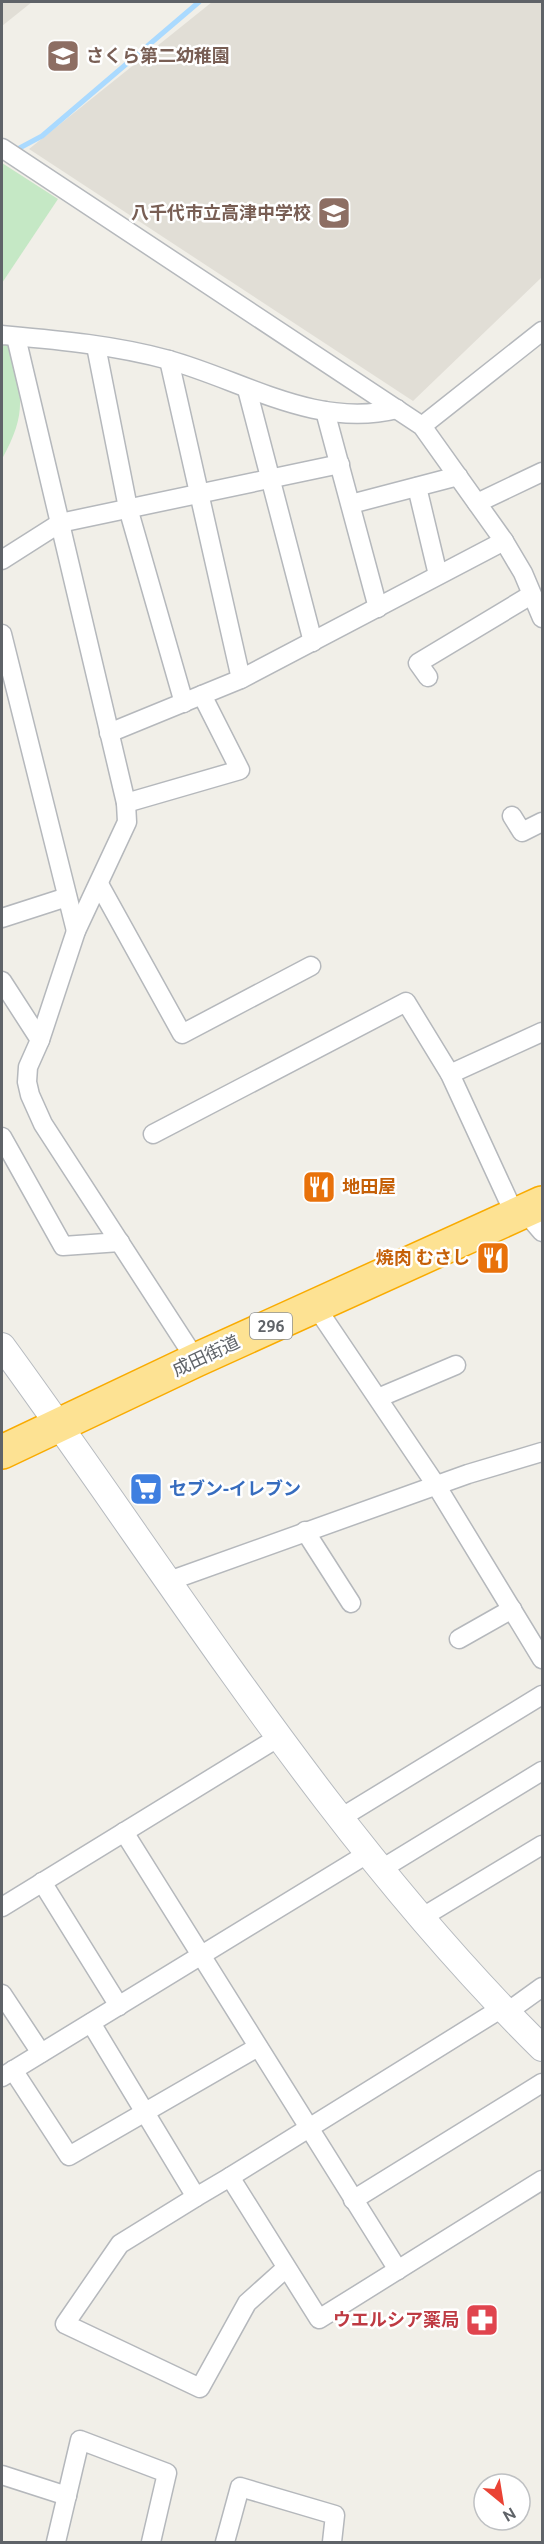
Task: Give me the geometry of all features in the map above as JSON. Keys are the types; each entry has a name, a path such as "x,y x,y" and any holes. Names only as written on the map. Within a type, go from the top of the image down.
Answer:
{"highway":[{"name":"成田街道","path":"2,1452 196,1360 531,1215"}],"street":[{"path":"2,148 422,426 504,541 523,573 543,618"},
{"path":"422,426 543,331"},
{"path":"196,1360 43,1124 30,1095 27,1082 28,1067 40,1040 76,931 127,822 126,803 60,523 9,336 96,346 169,360 291,405 325,411 378,414 397,409"},
{"path":"96,346 128,508 184,703"},
{"path":"169,360 241,680"},
{"path":"247,389 313,642"},
{"path":"325,411 378,608"},
{"path":"2,560 60,523 340,464"},
{"path":"477,503 543,472"},
{"path":"351,504 458,476"},
{"path":"417,487 438,575"},
{"path":"109,733 241,680 504,541"},
{"path":"428,677 418,663 531,595"},
{"path":"2,634 76,931"},
{"path":"126,803 240,770 202,695"},
{"path":"512,816 522,832 543,822"},
{"path":"99,884 182,1034 311,966"},
{"path":"2,918 68,897"},
{"path":"2,981 40,1040"},
{"path":"153,1134 406,1002 531,1215"},
{"path":"450,1074 543,1032"},
{"path":"2,1137 63,1246 120,1242"},
{"path":"316,1307 436,1485 543,1659"},
{"path":"2,1346 339,1819 421,1918 504,2010 543,2048"},
{"path":"378,1398 456,1365"},
{"path":"169,1581 436,1485 543,1452"},
{"path":"305,1531 351,1603"},
{"path":"459,1638 512,1609"},
{"path":"339,1819 543,1695"},
{"path":"2,1907 279,1737"},
{"path":"258,2047 69,2156 7,2074 201,1955 543,1771"},
{"path":"124,1832 398,2270"},
{"path":"421,1918 543,1845"},
{"path":"42,1882 119,2006"},
{"path":"286,2268 247,2303 200,2388 65,2324 120,2244 543,1987"},
{"path":"2,1994 41,2053"},
{"path":"91,2023 196,2198"},
{"path":"353,2199 543,2083"},
{"path":"230,2177 319,2319 543,2180"},
{"path":"56,2542 81,2440 167,2473 151,2542"},
{"path":"2,2475 67,2496"},
{"path":"225,2542 240,2487 335,2516 332,2542"}],"shaded area":[{"path":"2,2 32,2 2,26"},
{"name":"八千代市立高津中学校","path":"212,2 542,2 542,277 413,401 29,149"}],"green space":[{"path":"2,163 58,199 2,283"},
{"path":"2,344 9,345 17,377 20,403 16,428 2,459"}],"waterway":[{"path":"14,151 42,136 199,2"}],"place":[{"name":"さくら第二幼稚園","path":"63,56"},
{"name":"八千代市立高津中学校","path":"334,213"},
{"name":"地田屋","path":"319,1187"},
{"name":"焼肉 むさし","path":"493,1258"},
{"name":"セブン-イレブン","path":"146,1489"},
{"name":"ウエルシア薬局","path":"482,2320"}]}
